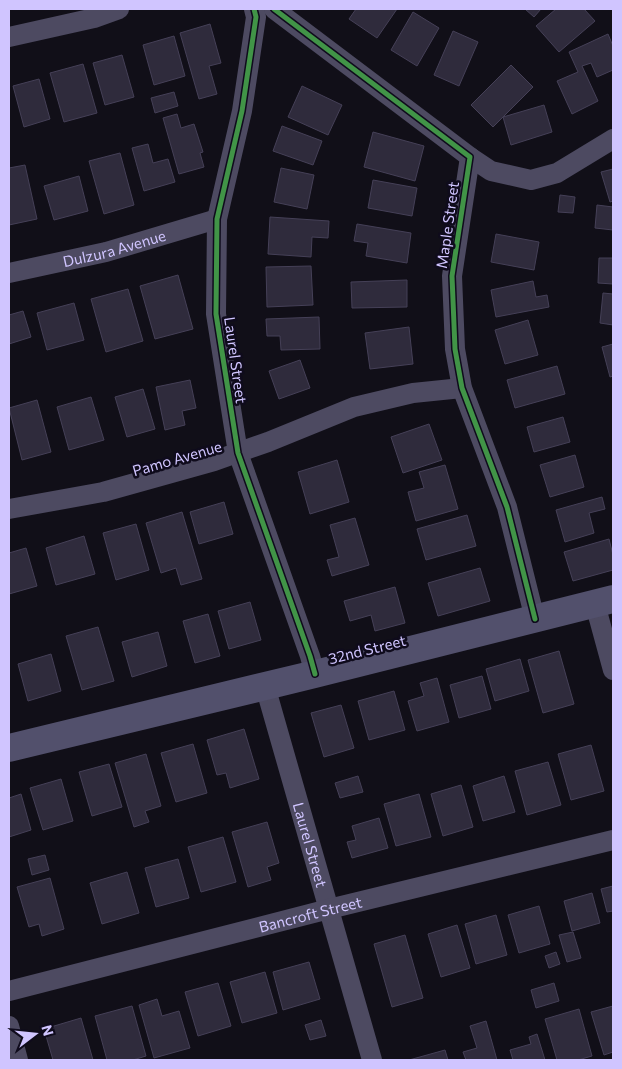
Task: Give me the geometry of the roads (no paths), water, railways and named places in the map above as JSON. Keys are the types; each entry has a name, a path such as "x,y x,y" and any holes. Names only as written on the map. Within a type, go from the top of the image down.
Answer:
{"street":[{"path":"9,37 94,18 119,9"},
{"name":"Laurel Street","path":"254,9 256,17 242,111 217,219 216,314 238,453 315,674"},
{"path":"274,9 491,171 531,180 557,173 613,139"},
{"name":"Maple Street","path":"470,157 452,276 455,349 462,388 507,507 535,619"},
{"name":"Dulzura Avenue","path":"9,273 106,252 217,219"},
{"name":"Pamo Avenue","path":"9,509 103,492 238,453 354,407 412,393 462,388"},
{"path":"604,602 613,670"},
{"name":"32nd Street","path":"9,748 604,602"},
{"name":"Laurel Street","path":"265,686 372,1060"},
{"name":"Bancroft Street","path":"9,991 329,909 613,840"},
{"path":"9,1026 18,1060"}]}
